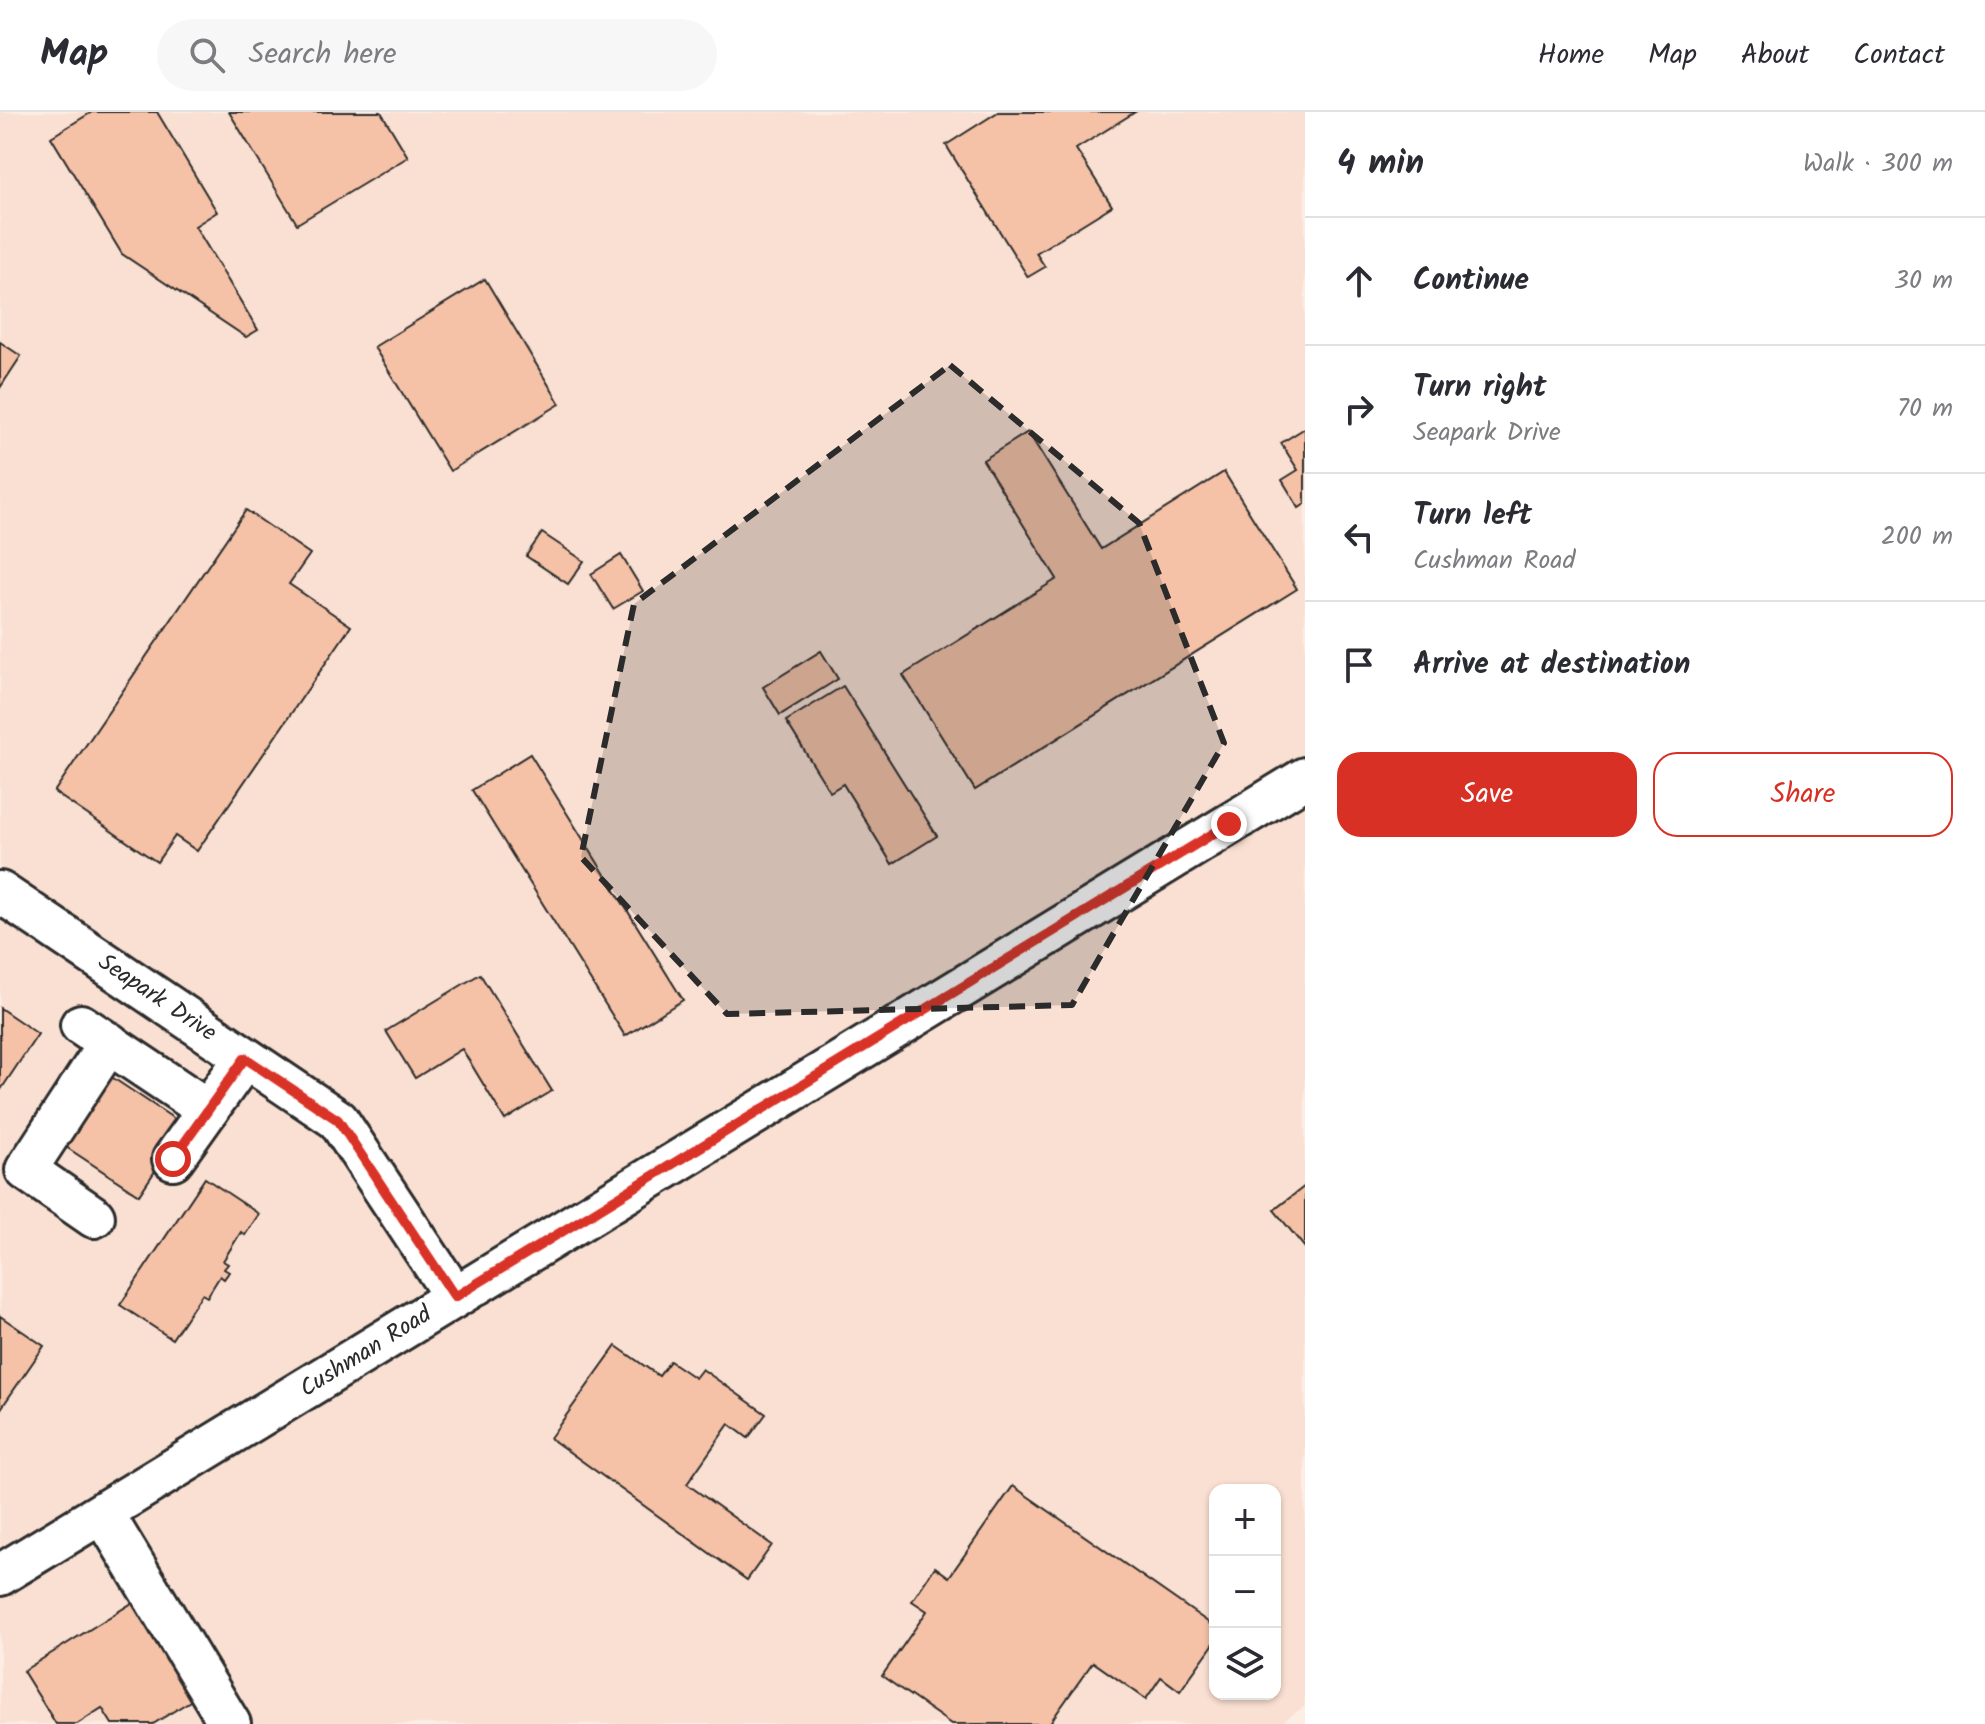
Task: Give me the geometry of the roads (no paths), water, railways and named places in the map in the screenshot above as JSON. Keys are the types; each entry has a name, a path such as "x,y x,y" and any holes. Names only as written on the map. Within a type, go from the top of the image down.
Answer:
{"street":[{"name":"Cushman Road","path":"4,1566 103,1513 1305,778"},
{"name":"Seapark Drive","path":"0,892 338,1120 455,1297"},
{"path":"94,1217 26,1170 95,1034 208,1110"},
{"path":"173,1159 245,1058"},
{"path":"103,1513 230,1724"}]}
